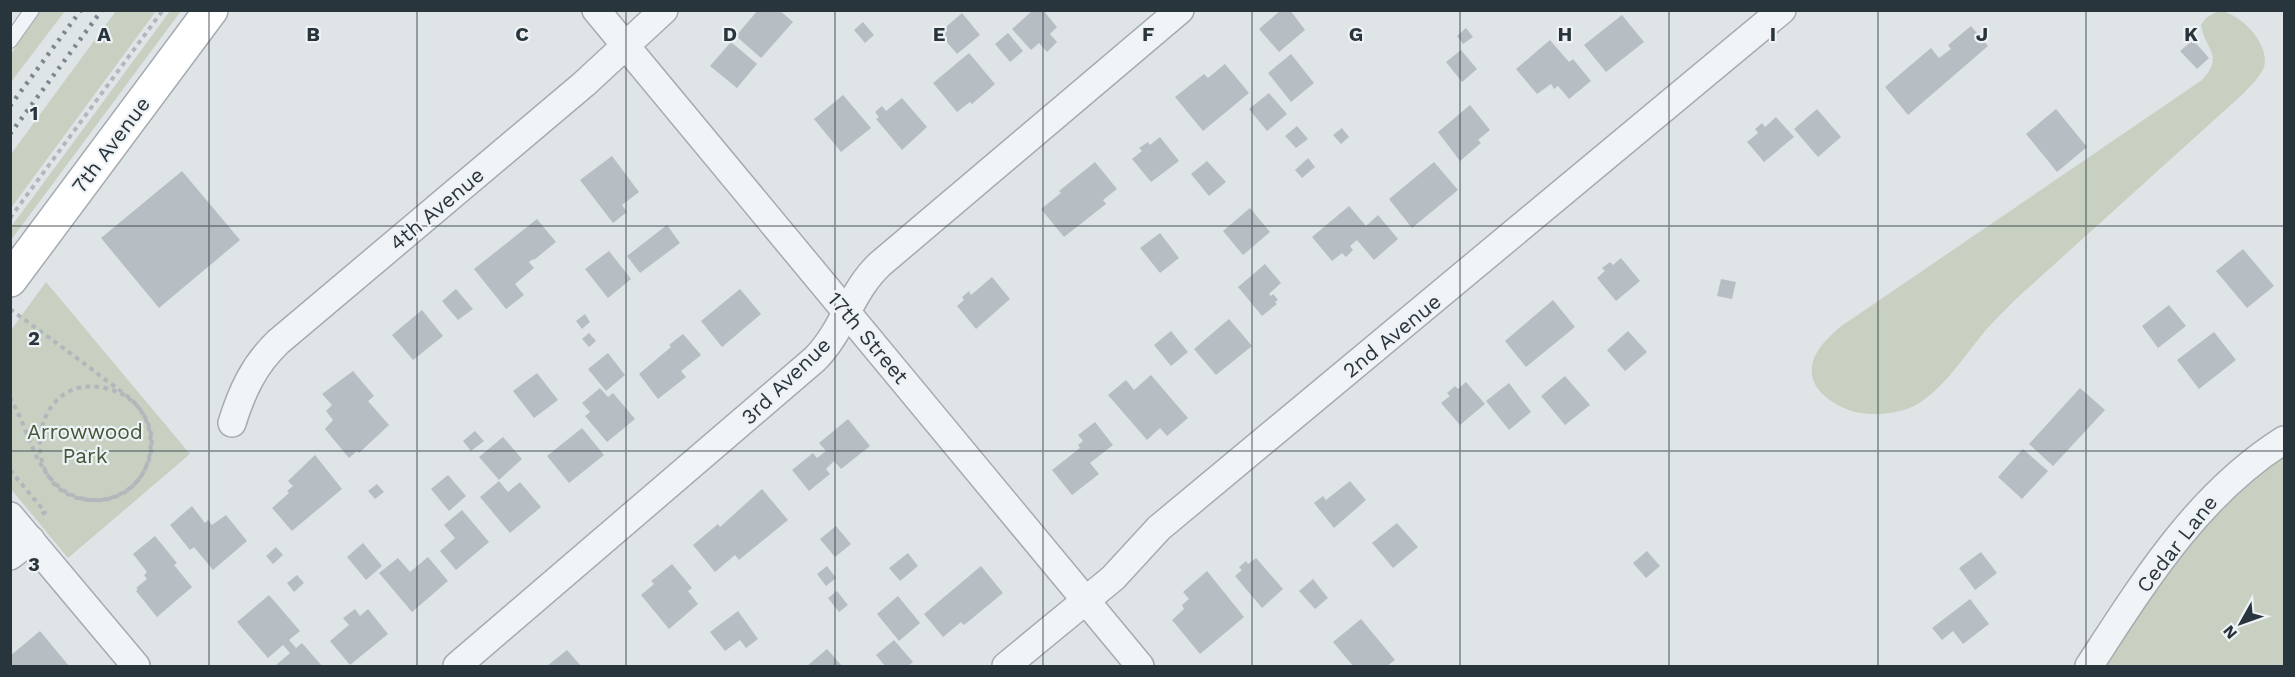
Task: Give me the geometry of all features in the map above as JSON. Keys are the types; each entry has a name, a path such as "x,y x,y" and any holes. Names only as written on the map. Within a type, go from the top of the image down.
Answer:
{"street":[{"name":"7th Avenue","path":"10,280 211,10"},
{"name":"17th Street","path":"596,10 1140,666"},
{"name":"4th Avenue","path":"232,423 249,377 278,342 627,46 664,10"},
{"name":"3rd Avenue","path":"457,666 815,359 835,334 861,285 880,264 1180,10"},
{"name":"2nd Avenue","path":"1006,666 1120,571 1164,524 1782,10"},
{"name":"Cedar Lane","path":"2089,666 2157,564 2189,523 2231,480 2284,440"},
{"path":"10,516 20,548 136,666"}],"lane":[{"path":"10,41 32,10"}],"path":[{"path":"10,218 163,10"},
{"path":"10,309 139,408 149,425 151,435 151,454 144,473 130,488 113,497 84,499 65,492 50,478 35,455 10,398"},
{"path":"50,478 41,461 38,441 42,422 53,405 68,393 87,387 116,391 132,401"},
{"path":"10,470 45,512"}],"green space":[{"path":"40,11 65,11 11,82 11,54"},
{"path":"116,11 156,11 11,208 11,154"},
{"path":"170,11 181,11 11,240 11,227"},
{"path":"2218,11 2244,23 2258,40 2265,58 2264,67 2258,77 2244,93 2017,298 1985,331 1936,390 1910,408 1875,414 1844,408 1820,392 1812,376 1813,361 1822,345 1840,327 2202,80 2209,71 2213,58 2201,25 2206,18"},
{"name":"Arrowwood Park","path":"46,282 190,454 68,558 11,489 11,330"},
{"path":"2284,454 2284,666 2104,666 2169,568 2226,500"}],"building":[{"path":"758,10 779,10 793,22 761,58 736,36"},
{"path":"1033,10 1043,10 1057,27 1050,34 1057,42 1047,52 1039,43 1031,50 1012,29"},
{"path":"1281,10 1290,10 1305,30 1279,52 1259,29"},
{"path":"962,13 980,35 957,54 939,33"},
{"path":"1622,15 1644,42 1606,72 1584,45"},
{"path":"863,22 874,35 865,43 854,30"},
{"path":"1971,26 1988,46 1908,115 1885,87 1931,48 1939,58 1951,49 1948,45"},
{"path":"1466,28 1473,37 1463,44 1457,36"},
{"path":"1008,33 1023,51 1010,62 995,44"},
{"path":"1550,40 1569,62 1573,59 1591,81 1569,99 1558,86 1554,89 1551,84 1537,94 1516,69"},
{"path":"2193,40 2209,58 2197,69 2180,51"},
{"path":"731,42 757,64 737,88 710,66"},
{"path":"1461,50 1477,69 1462,82 1446,62"},
{"path":"969,53 995,84 972,104 970,102 957,112 933,83"},
{"path":"1291,54 1314,83 1291,102 1268,73"},
{"path":"1225,64 1249,93 1203,131 1175,97 1204,74 1208,78"},
{"path":"1269,93 1287,114 1267,131 1249,109"},
{"path":"843,95 871,128 841,152 814,119"},
{"path":"902,98 927,127 902,150 876,119 879,117 875,112 882,106 886,111"},
{"path":"1470,105 1490,130 1478,140 1481,143 1460,161 1438,132"},
{"path":"1817,109 1841,137 1818,157 1794,129"},
{"path":"2056,109 2087,147 2057,172 2026,134"},
{"path":"1776,117 1794,137 1764,162 1747,142 1758,133 1755,129 1762,123 1765,127"},
{"path":"1297,126 1308,139 1296,148 1285,136"},
{"path":"1342,128 1349,137 1341,144 1333,135"},
{"path":"1160,137 1179,161 1151,182 1132,159 1142,151 1139,148 1148,142 1150,145"},
{"path":"612,156 639,192 622,205 627,212 613,223 580,180"},
{"path":"1308,158 1315,167 1302,178 1295,170"},
{"path":"1207,161 1226,182 1209,196 1191,174"},
{"path":"1095,162 1117,189 1103,200 1106,204 1064,237 1041,209"},
{"path":"1434,162 1458,190 1412,228 1389,199"},
{"path":"182,171 240,240 159,308 101,238"},
{"path":"1349,206 1366,226 1378,215 1398,239 1374,260 1357,240 1350,246 1353,250 1346,257 1342,253 1332,261 1312,237"},
{"path":"1250,208 1270,232 1243,255 1223,231"},
{"path":"537,219 556,242 529,262 534,268 515,284 524,295 506,309 474,269"},
{"path":"667,225 680,243 640,273 627,256"},
{"path":"1160,233 1179,258 1160,273 1140,248"},
{"path":"2243,249 2274,286 2247,308 2216,271"},
{"path":"609,251 631,279 608,298 585,269"},
{"path":"1621,258 1640,281 1616,301 1597,278 1605,271 1602,268 1610,262 1613,265"},
{"path":"1265,264 1281,283 1269,294 1271,296 1273,294 1278,300 1275,302 1277,304 1262,316 1238,287"},
{"path":"992,277 1010,299 976,329 957,306 969,291 971,295"},
{"path":"1721,279 1736,282 1732,299 1717,296"},
{"path":"456,289 473,309 458,320 442,301"},
{"path":"740,289 761,314 722,347 701,321"},
{"path":"1553,300 1575,327 1526,367 1505,341"},
{"path":"2169,305 2186,326 2158,348 2142,326"},
{"path":"422,310 443,336 413,360 392,335"},
{"path":"585,314 590,322 582,329 576,321"},
{"path":"1229,319 1252,346 1216,375 1194,349"},
{"path":"1171,331 1188,352 1171,366 1154,345"},
{"path":"1628,331 1647,352 1625,371 1607,350"},
{"path":"2214,332 2236,360 2199,389 2177,360"},
{"path":"589,333 596,341 589,347 582,339"},
{"path":"683,334 701,355 681,371 686,377 658,399 639,374"},
{"path":"608,353 625,375 606,391 588,369"},
{"path":"353,371 374,396 368,401 389,425 359,453 357,451 349,458 325,429 333,420 326,411 332,405 322,394"},
{"path":"537,373 558,400 534,418 513,391"},
{"path":"1151,375 1188,418 1167,436 1160,428 1147,440 1108,395 1126,380 1134,390"},
{"path":"1565,376 1590,405 1565,425 1541,396"},
{"path":"1466,382 1485,404 1460,425 1441,403 1450,396 1447,393 1455,386 1458,389"},
{"path":"1509,383 1531,412 1509,430 1486,401"},
{"path":"600,388 608,397 613,393 635,419 607,442 585,416 590,412 582,403"},
{"path":"2080,388 2105,410 2053,466 2029,444"},
{"path":"848,419 870,446 841,469 834,461 826,469 830,474 809,491 792,470 813,453 817,458 826,451 819,443"},
{"path":"1095,422 1113,445 1090,463 1099,474 1072,495 1052,470 1080,448 1078,445 1083,441 1078,435"},
{"path":"582,428 604,455 569,483 547,456"},
{"path":"475,431 484,441 471,451 463,441"},
{"path":"503,437 522,459 499,480 479,457"},
{"path":"2023,449 2048,471 2022,499 1998,477"},
{"path":"315,455 342,489 292,531 272,508 289,493 287,491 293,486 288,481"},
{"path":"448,475 466,496 449,511 431,489"},
{"path":"499,481 508,492 520,482 541,507 510,533 480,497"},
{"path":"1350,481 1366,500 1334,528 1314,503 1323,496 1326,500"},
{"path":"377,484 384,492 375,499 368,491"},
{"path":"762,489 788,520 739,560 735,555 715,572 693,545 718,524 720,527"},
{"path":"192,506 205,523 208,520 212,525 226,515 247,541 213,570 194,547 190,550 170,525"},
{"path":"462,510 489,542 456,570 440,551 455,538 444,525"},
{"path":"1397,523 1418,547 1393,568 1372,543"},
{"path":"836,526 851,544 835,557 820,539"},
{"path":"155,536 177,563 174,565 192,587 157,617 136,591 138,589 136,588 147,579 144,575 147,572 133,554"},
{"path":"363,543 382,566 366,580 347,557"},
{"path":"276,547 283,555 273,564 266,556"},
{"path":"1647,551 1660,566 1646,578 1633,563"},
{"path":"1981,552 1997,573 1975,590 1959,568"},
{"path":"908,553 918,566 900,581 889,568"},
{"path":"428,557 448,581 412,612 379,573 398,558 410,572"},
{"path":"1256,558 1283,589 1262,608 1235,576 1242,570 1239,567 1246,561 1248,564"},
{"path":"672,564 692,588 688,591 698,604 669,629 641,595 654,584 651,581"},
{"path":"827,566 836,578 826,586 817,574"},
{"path":"981,566 1003,593 964,625 961,622 943,637 924,614"},
{"path":"1207,571 1244,617 1200,654 1172,620 1184,609 1182,605 1189,599 1183,592"},
{"path":"297,575 304,583 294,592 287,583"},
{"path":"1313,579 1328,598 1315,609 1299,591"},
{"path":"837,591 848,605 839,612 828,598"},
{"path":"269,595 300,631 289,640 296,648 302,643 322,666 275,666 290,653 283,645 268,658 237,622"},
{"path":"898,596 920,623 899,641 877,614"},
{"path":"1970,599 1989,624 1963,644 1953,631 1942,640 1932,628"},
{"path":"355,609 360,616 368,609 388,634 350,665 330,641 349,625 343,618"},
{"path":"738,611 758,639 746,648 740,640 725,651 710,632"},
{"path":"1361,619 1395,660 1387,666 1353,666 1333,642"},
{"path":"40,631 69,666 10,666 10,656"},
{"path":"894,640 913,662 908,666 885,666 876,655"},
{"path":"827,649 842,666 807,666"},
{"path":"567,650 581,666 547,666"}],"railway":[{"path":"10,106 81,10"},
{"path":"10,134 102,10"}]}
